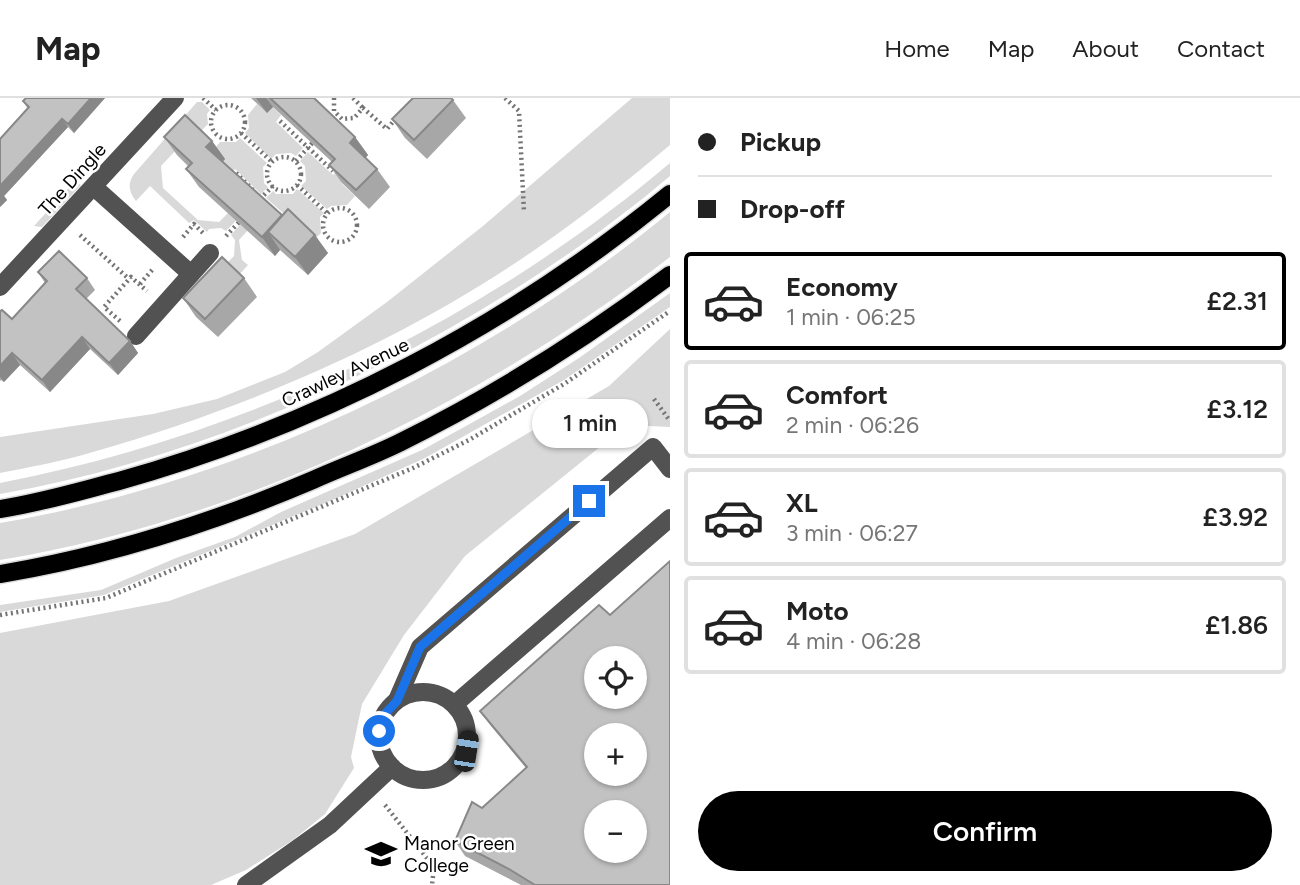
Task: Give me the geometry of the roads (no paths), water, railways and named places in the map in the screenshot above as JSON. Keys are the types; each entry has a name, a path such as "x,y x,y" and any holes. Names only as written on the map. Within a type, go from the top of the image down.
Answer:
{"main road":[{"name":"Crawley Avenue","path":"0,509 86,490 163,468 236,443 380,382 456,341 519,302 590,255 670,194"},
{"path":"0,574 128,547 197,525 270,498 399,444 482,400 557,354 670,275"}],"street":[{"name":"The Dingle","path":"0,287 175,98"},
{"path":"94,187 191,274"},
{"path":"136,336 210,253"},
{"path":"397,701 411,694 440,694 454,704 463,717 468,736 466,751 455,768 443,777 424,781 408,778 391,767 383,755 379,731 383,716 397,701 420,647 653,447 670,469"},
{"path":"454,704 670,518"},
{"path":"246,885 330,825 391,767"}],"place":[{"name":"Manor Green College","path":"381,854"}]}
